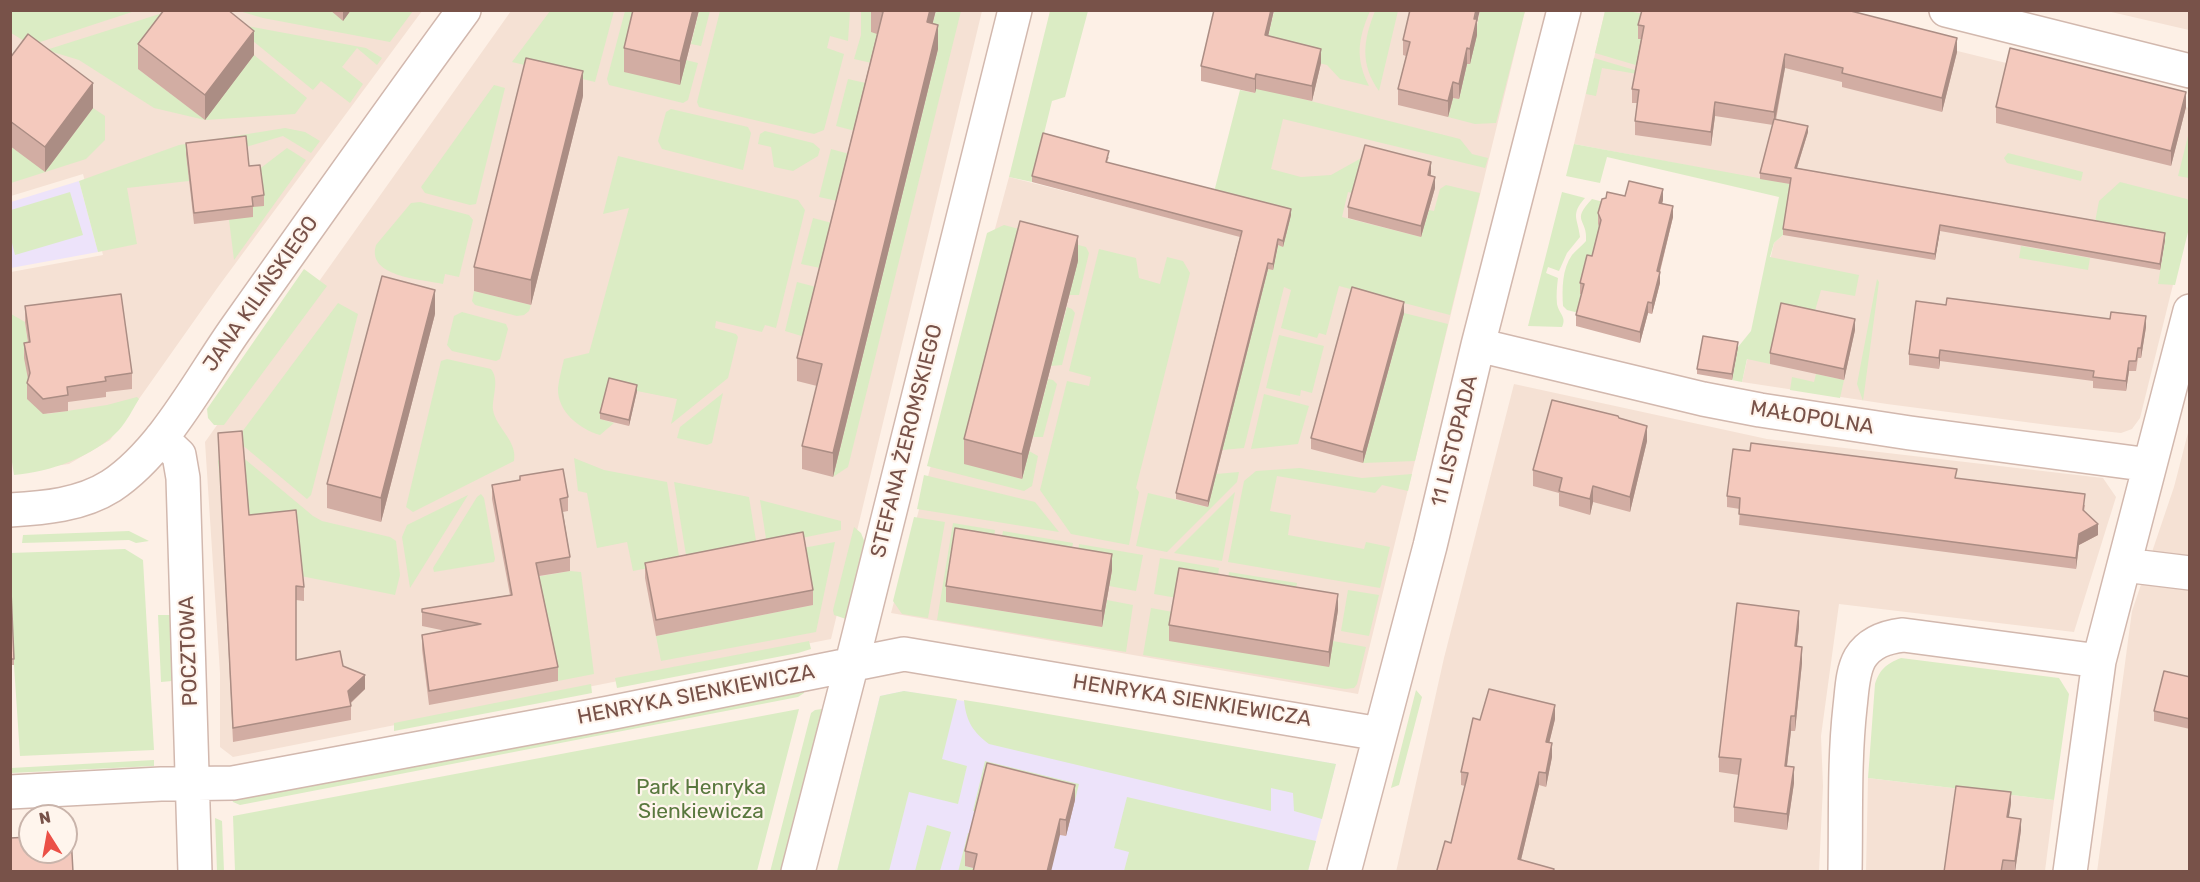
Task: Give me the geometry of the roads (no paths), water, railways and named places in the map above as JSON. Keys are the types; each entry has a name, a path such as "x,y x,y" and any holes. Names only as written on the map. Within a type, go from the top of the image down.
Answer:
{"street":[{"name":"JANA KILIŃSKIEGO","path":"10,510 64,504 89,497 111,486 161,438 255,302 464,10"},
{"name":"STEFANA ŻEROMSKIEGO","path":"798,872 1015,10"},
{"name":"11 LISTOPADA","path":"1344,872 1430,546 1478,345 1564,10"},
{"path":"1946,10 2190,71"},
{"path":"2070,872 2099,661 2190,311"},
{"name":"MAŁOPOLNA","path":"1478,345 1656,388 1760,410 1900,432 2151,465"},
{"name":"POCZTOWA","path":"161,438 179,455 183,478 195,872"},
{"path":"2124,564 2190,573"},
{"path":"1845,872 1847,738 1853,678 1860,658 1874,643 1903,635 2099,661"},
{"name":"HENRYKA SIENKIEWICZA","path":"10,792 161,784 233,783 904,654 1380,734"}],"park label":[{"name":"Park Henryka Sienkiewicza","path":"701,800"}]}
